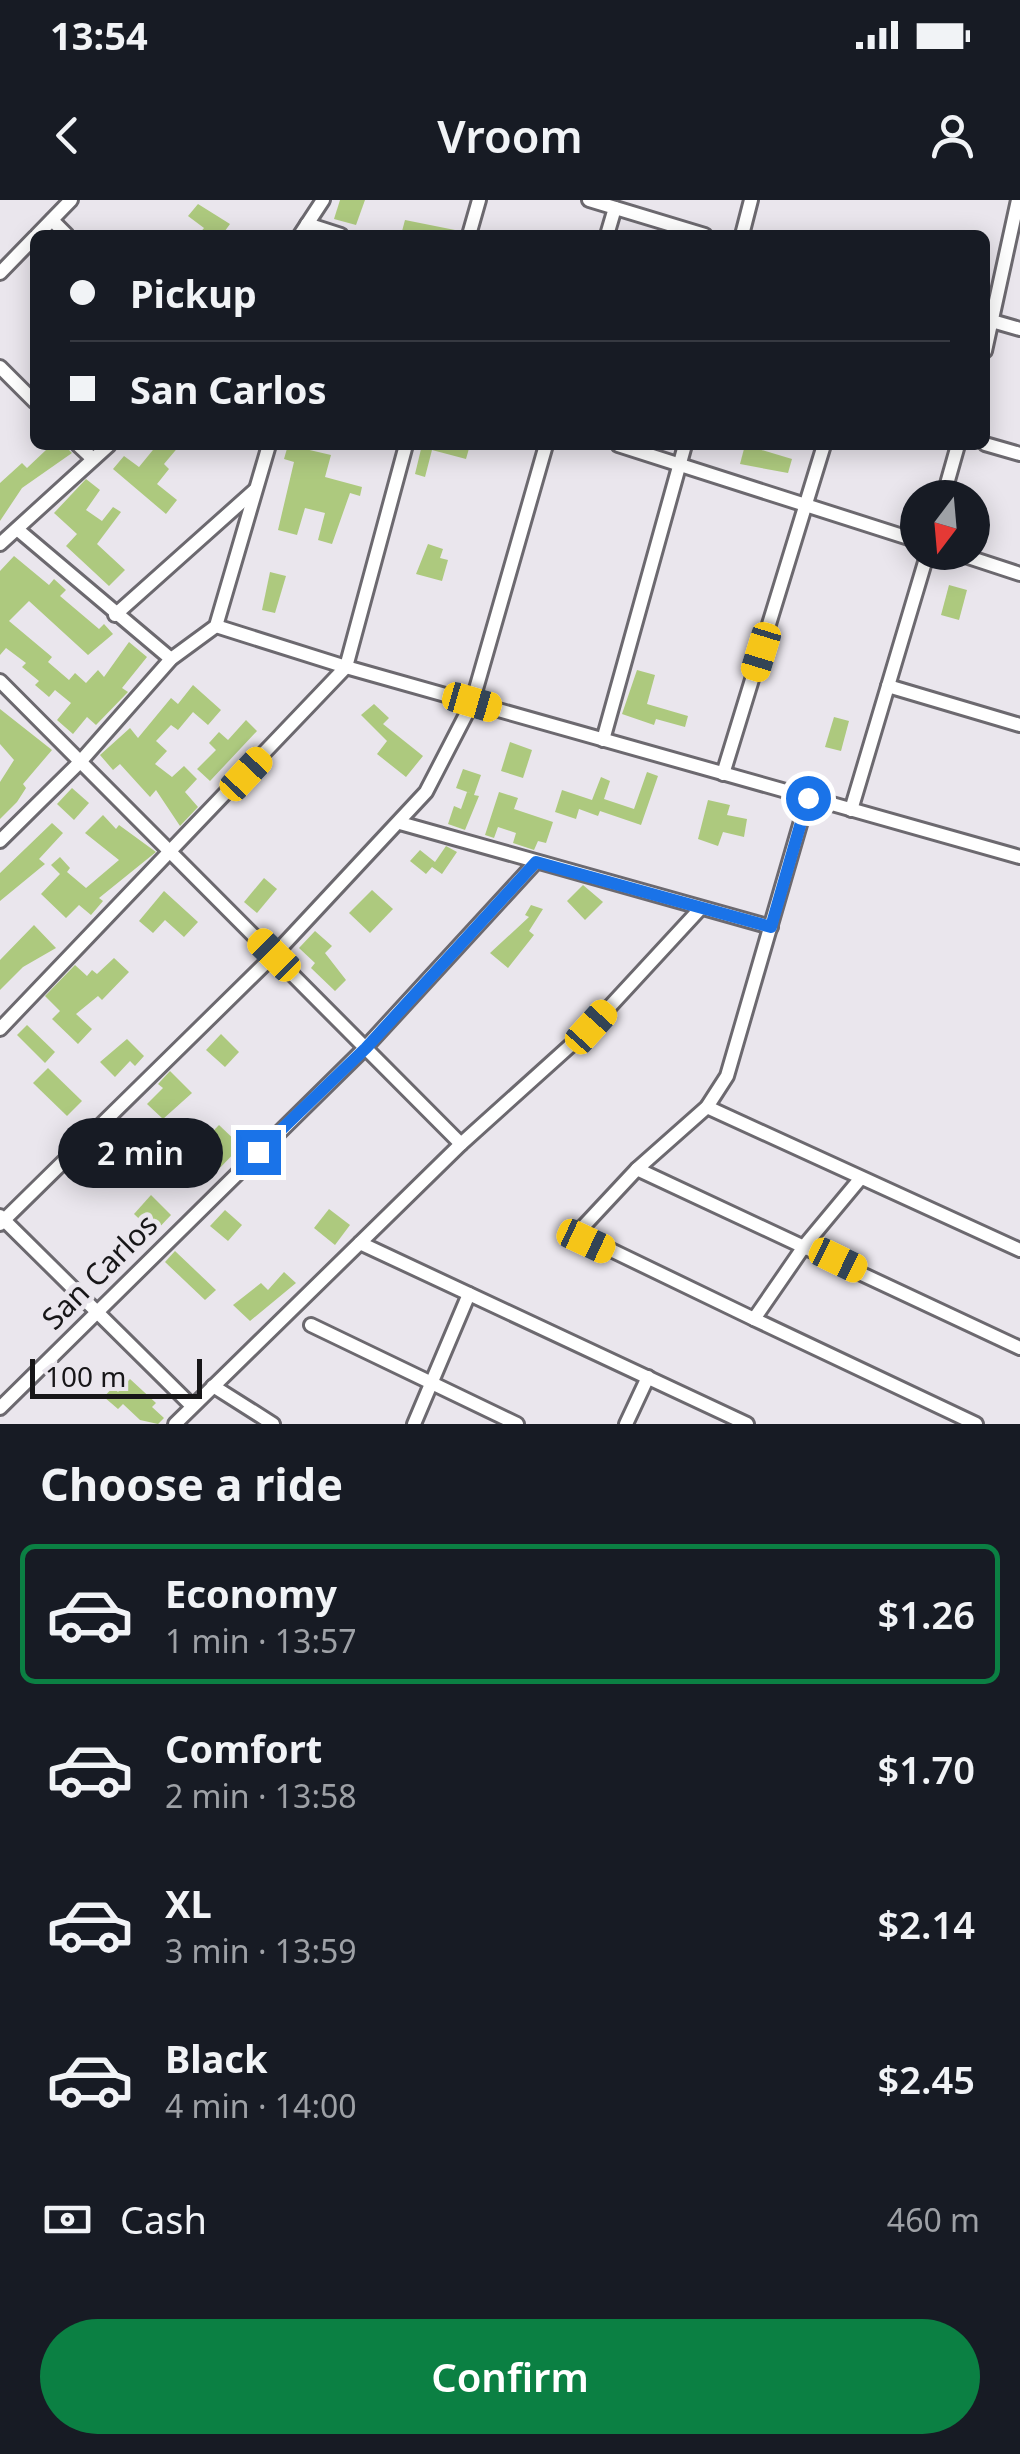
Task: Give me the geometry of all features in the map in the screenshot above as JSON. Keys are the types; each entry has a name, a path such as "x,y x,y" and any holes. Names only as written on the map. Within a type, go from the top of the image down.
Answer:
{"street":[{"path":"42,230 71,200"},
{"path":"304,230 322,200"},
{"path":"470,230 479,200"},
{"path":"589,200 689,230"},
{"path":"743,230 751,200"},
{"path":"990,316 1018,200"},
{"path":"608,230 615,208"},
{"path":"52,220 62,230"},
{"path":"1,271 30,242"},
{"path":"990,320 1020,330"},
{"path":"0,367 30,397"},
{"path":"990,445 1020,454"},
{"path":"83,450 93,459"},
{"path":"0,544 103,450"},
{"path":"0,842 80,762 171,660 216,626 268,450"},
{"path":"0,1029 346,667 405,450"},
{"path":"192,1406 98,1308 1,1220 274,955 400,824 451,750 472,702 545,450"},
{"path":"634,450 900,535"},
{"path":"603,740 684,450"},
{"path":"724,774 822,450"},
{"path":"948,480 957,450"},
{"path":"115,616 257,489"},
{"path":"17,529 171,660"},
{"path":"990,564 1020,574"},
{"path":"851,810 923,570"},
{"path":"216,626 346,667 1020,857"},
{"path":"0,681 462,1144"},
{"path":"888,686 1020,725"},
{"path":"808,798 733,1060 707,1107 637,1169 581,1229 586,1241 976,1424"},
{"path":"400,824 771,927"},
{"name":"San Carlos","path":"0,1408 366,1048 536,862"},
{"path":"175,1424 462,1144 591,1027 700,909"},
{"path":"707,1107 1020,1250"},
{"path":"637,1169 1020,1348"},
{"path":"754,1319 805,1245 860,1180"},
{"path":"360,1243 746,1424"},
{"path":"414,1424 469,1294"},
{"path":"311,1325 517,1424"},
{"path":"626,1424 648,1378"},
{"path":"213,1386 272,1424"}],"building":[{"path":"340,200 365,200 356,225 334,219"},
{"path":"198,204 230,224 226,230 202,230 188,216"},
{"path":"405,220 455,230 402,230"},
{"path":"46,450 72,453 22,488 0,521 0,483 22,463 27,468"},
{"path":"153,450 176,450 164,464 169,469 157,484 177,500 166,514 113,469 124,456 139,467"},
{"path":"287,450 331,455 325,477 362,487 360,496 350,493 332,544 318,540 325,513 305,508 297,535 278,530 294,462 284,459"},
{"path":"421,450 432,450 425,477 415,474"},
{"path":"432,450 469,450 466,459"},
{"path":"744,450 762,450 792,459 788,473 740,464"},
{"path":"86,479 100,490 86,510 102,521 113,507 121,512 97,544 125,570 109,586 66,546 77,534 54,513"},
{"path":"428,544 443,549 440,558 448,560 442,581 416,574"},
{"path":"14,556 49,585 54,579 66,590 60,596 99,629 104,624 113,634 88,655 29,601 9,621 52,657 48,662 69,680 75,673 86,683 98,670 104,677 129,642 147,657 122,688 128,692 96,725 87,717 73,734 57,720 71,703 55,690 49,697 35,685 39,681 22,667 26,663 6,648 0,655 0,571"},
{"path":"270,572 286,576 275,613 262,610"},
{"path":"949,585 967,590 959,620 941,615"},
{"path":"637,670 655,675 647,704 688,716 685,727 656,719 654,725 622,714"},
{"path":"193,685 221,710 208,725 193,712 178,730 171,725 156,741 167,751 155,764 172,777 184,766 197,779 185,792 198,807 180,826 156,790 150,797 120,764 113,770 100,755 130,728 138,738 171,698 178,704"},
{"path":"374,704 389,718 383,724 423,756 406,777 377,754 387,741 361,715"},
{"path":"0,709 52,750 23,784 26,788 17,802 0,819 0,782 14,760 0,744"},
{"path":"834,717 849,721 841,751 825,747"},
{"path":"246,720 257,731 210,781 197,769 216,750 209,743 219,732 228,740"},
{"path":"510,742 532,750 523,778 501,771"},
{"path":"463,769 481,775 474,795 479,796 465,830 448,824 454,806 461,809 467,792 473,794 456,788"},
{"path":"647,772 658,776 641,825 600,811 598,816 579,809 576,819 555,812 562,790 592,800 601,777 610,781 604,799 634,809"},
{"path":"72,788 89,803 74,820 57,804"},
{"path":"499,792 518,798 514,809 553,822 546,843 538,841 534,850 513,843 516,833 498,827 494,838 485,835"},
{"path":"708,800 730,805 727,815 747,819 744,837 723,832 718,846 698,839"},
{"path":"103,815 116,829 119,825 156,852 99,898 103,901 91,915 79,905 66,918 41,894 60,874 51,865 60,857 70,868 67,872 86,888 119,860 85,833"},
{"path":"52,823 63,833 39,859 45,864 0,901 0,873"},
{"path":"446,846 457,852 442,874 432,867 426,874 410,861 420,850 435,862"},
{"path":"264,878 277,889 257,913 244,902"},
{"path":"583,885 603,902 585,920 567,901"},
{"path":"372,890 393,909 370,933 349,913"},
{"path":"164,891 198,922 184,937 165,920 153,933 139,921"},
{"path":"531,905 543,909 529,931 534,935 508,968 490,953 529,917 525,915"},
{"path":"34,925 56,948 23,967 0,990 0,960"},
{"path":"315,931 332,946 325,953 346,980 335,991 311,968 315,963 299,948"},
{"path":"114,958 129,972 102,1000 98,996 76,1014 92,1029 78,1044 52,1019 60,1011 45,996 75,965 87,976 92,970 97,974"},
{"path":"27,1025 55,1052 45,1063 17,1035"},
{"path":"221,1034 239,1052 225,1067 206,1050"},
{"path":"127,1039 144,1056 135,1066 130,1061 115,1077 100,1062"},
{"path":"48,1068 82,1101 67,1116 33,1083"},
{"path":"170,1071 192,1093 163,1119 147,1104 163,1088 158,1084"},
{"path":"219,1125 241,1146 215,1173 193,1152"},
{"path":"151,1195 171,1215 154,1233 134,1214"},
{"path":"329,1209 350,1225 335,1245 314,1228"},
{"path":"225,1210 242,1225 228,1241 210,1226"},
{"path":"175,1251 216,1290 205,1300 165,1262"},
{"path":"284,1272 296,1283 250,1321 233,1305 261,1283 268,1290"},
{"path":"130,1379 156,1403 152,1407 164,1418 158,1424 140,1420 123,1404 118,1409 104,1397 113,1387 118,1392"}],"route":[{"path":"258,1152 366,1048 536,862 771,927 808,798"}]}
